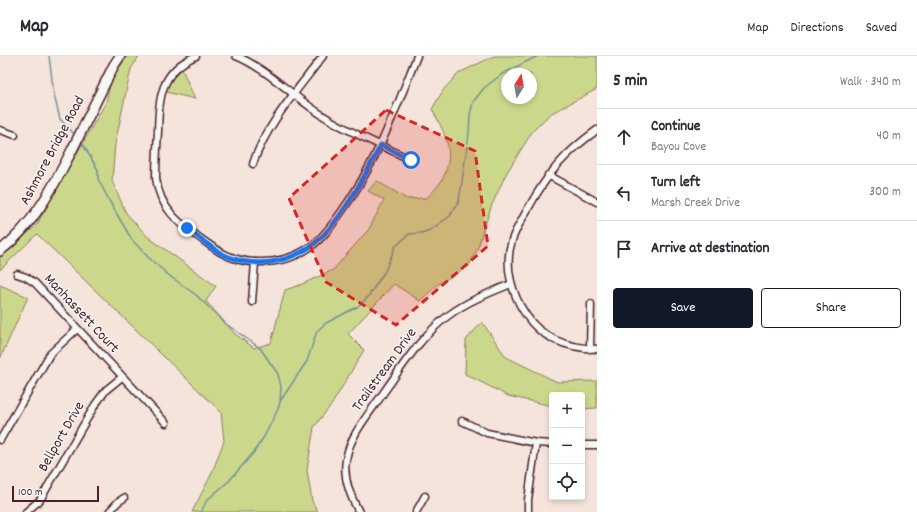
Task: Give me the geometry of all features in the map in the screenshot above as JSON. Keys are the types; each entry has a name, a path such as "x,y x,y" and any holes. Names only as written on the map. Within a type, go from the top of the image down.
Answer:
{"main road":[{"name":"Ashmore Bridge Road","path":"0,251 15,239 28,225 42,205 120,56"}],"street":[{"path":"196,56 185,61 172,72 165,82 160,96 156,178 158,191 165,207 172,216 218,252 240,260 255,262 266,262 288,258 303,251 318,241 333,223 351,198 381,145 417,56"},
{"path":"236,56 244,57 337,125 411,160"},
{"path":"253,164 267,134 323,56"},
{"path":"0,130 15,135"},
{"path":"597,130 572,149 548,175 512,239 508,262 511,284 520,307 528,319 539,330 563,344 577,348 597,349"},
{"path":"548,175 597,202"},
{"path":"252,302 255,262"},
{"name":"Manhassett Court","path":"17,274 26,277 35,283 166,424"},
{"name":"Trailstream Drive","path":"359,512 350,493 345,473 347,451 356,432 413,351 432,330 448,316 466,304 483,295 511,284"},
{"path":"590,349 591,304"},
{"path":"0,440 50,354 61,342 77,329"},
{"name":"Bellport Drive","path":"26,512 40,500 95,405 106,390 122,377"},
{"path":"462,422 487,433 536,443 549,444"},
{"path":"528,512 528,500 536,443"},
{"path":"585,445 597,445"},
{"path":"416,512 425,496"},
{"path":"109,512 124,498"}],"highlighted area":[{"path":"386,110 475,151 488,246 396,325 326,282 289,198"}],"green space":[{"path":"128,56 139,56 131,69 115,144 112,181 126,213 148,237 216,286 206,301 235,334 254,348 271,343 285,290 333,270 369,229 384,200 368,191 377,181 407,199 427,198 439,185 443,179 447,167 448,149 444,133 432,109 444,89 459,73 494,56 597,56 597,89 550,114 532,132 506,174 491,207 478,247 469,266 437,285 420,301 394,284 348,334 364,350 332,404 314,427 307,470 312,501 318,512 192,512 211,475 224,441 221,412 37,234 0,270 0,256 36,226 106,102 112,77"},
{"path":"182,69 195,99 166,92 169,82"},
{"path":"0,285 28,297 0,359"},
{"path":"482,322 506,357 557,382 597,381 597,408 585,409 585,392 549,392 549,405 508,396 465,374 466,340"}],"waterway":[{"path":"49,56 54,95 60,119 74,134"},
{"path":"281,400 307,361 317,331 326,323 357,307 368,297 385,271 395,247 409,234 421,233 430,230 450,216 459,201 473,102 484,88 502,74 538,56"},
{"path":"81,141 98,170 98,179 132,240 167,274 196,295 226,324 260,348 278,374 281,387 280,402 265,435 254,452 229,481 207,500 201,512"}],"route":[{"path":"187,228 218,252 229,257 255,262 278,261 288,258 303,251 318,241 333,223 360,184 381,145 390,148 411,160"}]}
